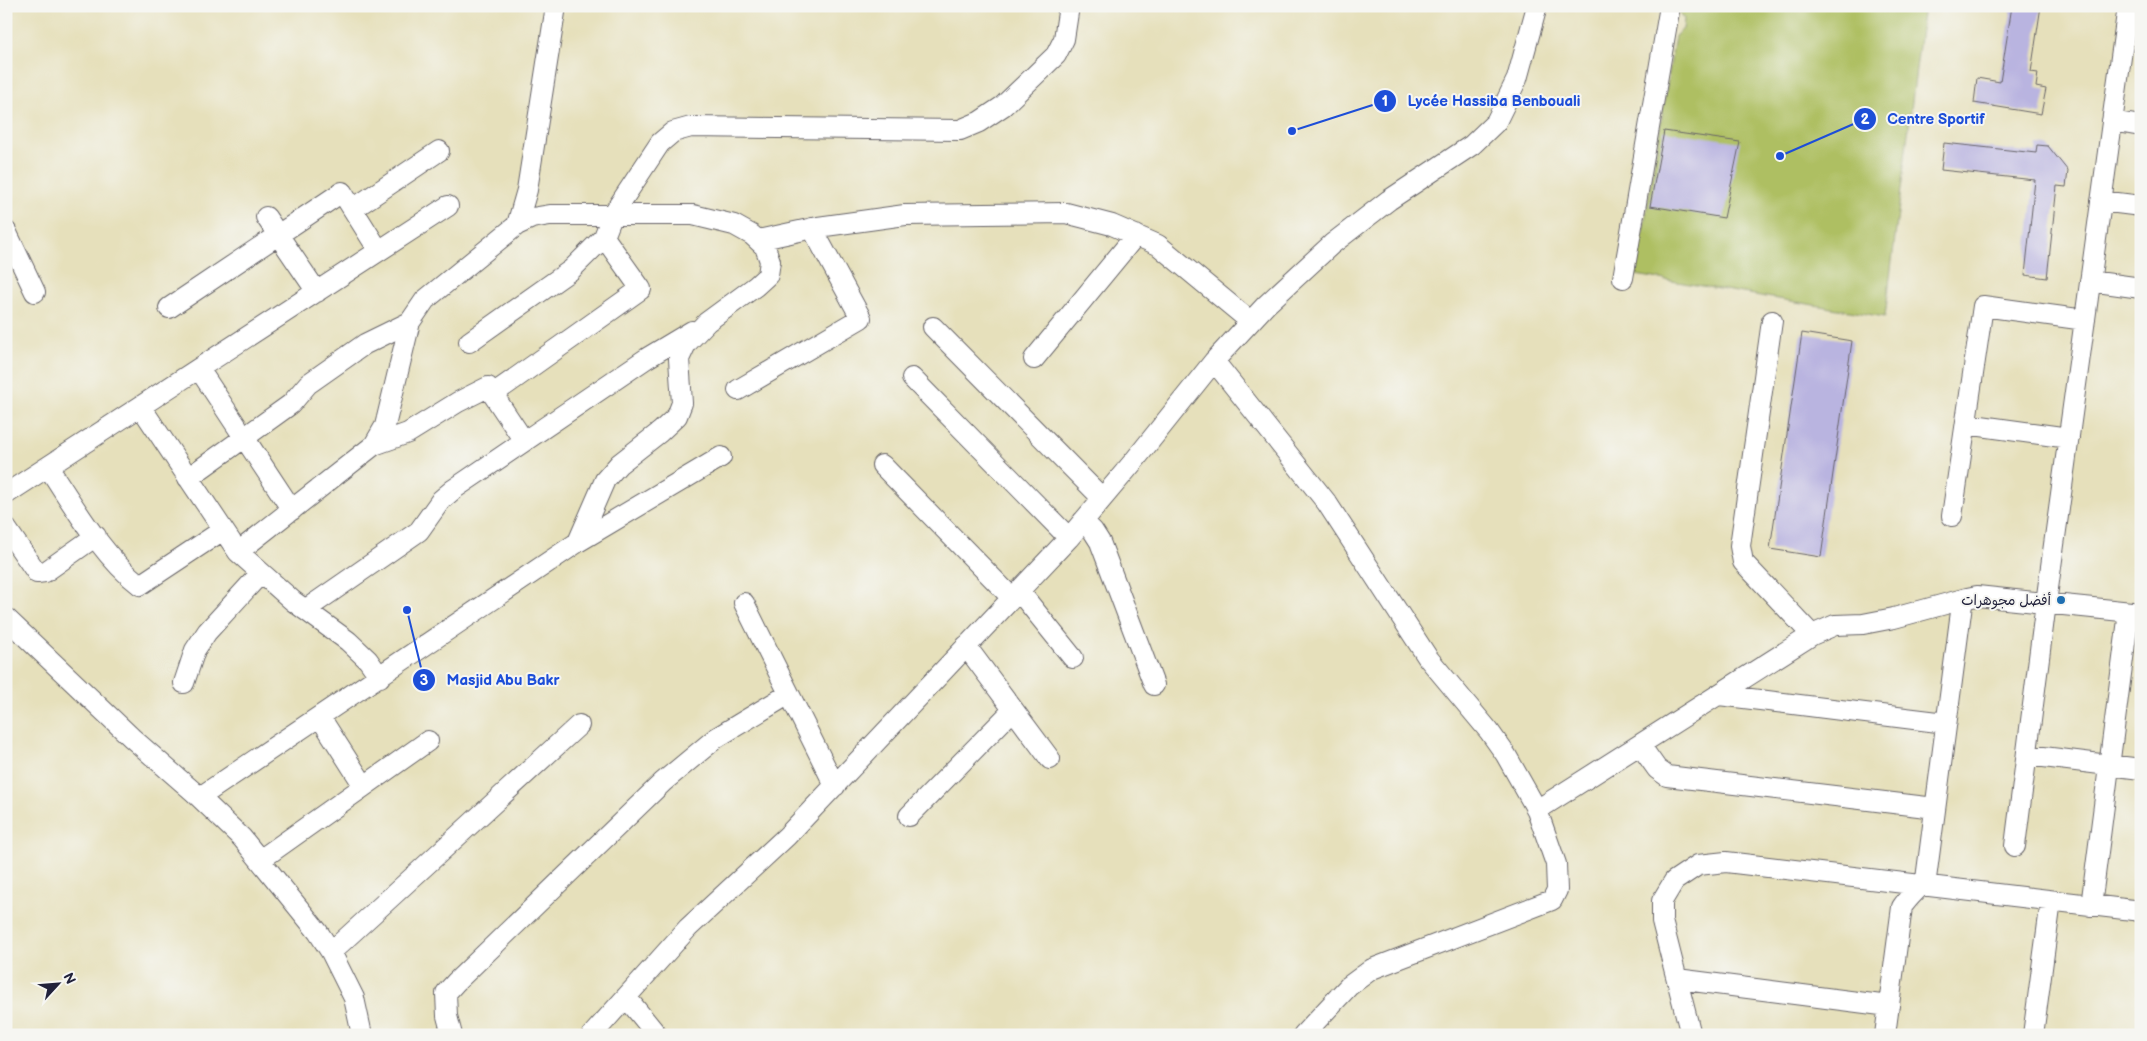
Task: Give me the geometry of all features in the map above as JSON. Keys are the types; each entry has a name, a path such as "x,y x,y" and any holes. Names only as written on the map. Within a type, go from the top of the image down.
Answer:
{"street":[{"path":"517,225 527,190 556,6"},
{"path":"470,342 571,270 604,237 613,214 660,143 673,132 691,127 960,130 979,122 1003,106 1056,55 1064,39 1069,6"},
{"path":"592,1035 688,928 788,836 1069,538 1214,361 1250,321 1332,244 1389,200 1472,145 1496,122 1517,79 1537,6"},
{"path":"1623,278 1670,6"},
{"path":"2015,846 2046,603 2128,6"},
{"path":"2112,121 2141,126"},
{"path":"353,209 439,151"},
{"path":"169,308 342,192 379,251"},
{"path":"2101,201 2141,206"},
{"path":"6,494 448,206"},
{"path":"758,240 812,228 905,216 1066,213 1112,225 1158,245 1250,321"},
{"path":"305,610 419,531 441,500 454,489 647,358 707,322 756,286 768,275 770,261 765,247 758,240 734,225 693,214 550,214 532,218 517,225 425,300 410,322 385,426 374,446"},
{"path":"266,217 317,292"},
{"path":"738,390 861,318 812,228"},
{"path":"6,231 35,292"},
{"path":"1034,358 1136,236"},
{"path":"494,394 641,289 604,237"},
{"path":"2090,281 2141,288"},
{"path":"1952,516 1983,306 2085,320"},
{"path":"1772,321 1740,546 1742,562 1812,635"},
{"path":"188,478 291,404 308,384 365,344 410,322"},
{"path":"578,542 605,480 620,464 660,432 676,416 682,402 679,358 686,344 707,322"},
{"path":"933,327 1102,498"},
{"path":"1214,361 1327,503 1428,658 1448,684 1489,730 1502,749 1537,810 1556,864 1557,890 1552,900 1372,969 1349,986 1303,1035"},
{"path":"199,369 292,510"},
{"path":"912,378 1069,538"},
{"path":"238,552 374,446 408,433 458,402 488,387 524,441"},
{"path":"141,407 238,552 260,574 348,641 368,660 380,677"},
{"path":"1966,424 2069,438"},
{"path":"200,797 578,542 721,457"},
{"path":"882,465 1016,594 1074,658"},
{"path":"48,467 126,575 140,585 223,530"},
{"path":"1083,521 1093,530 1100,542 1154,685"},
{"path":"6,528 37,573 45,572 96,536"},
{"path":"184,682 195,650 207,632 260,574"},
{"path":"1537,810 1812,635 1835,626 1862,624 1894,618 1977,596 2135,612 2109,765 2091,906"},
{"path":"1885,1035 1902,907 1911,894 1926,879 1962,604 1967,598"},
{"path":"744,603 835,786"},
{"path":"6,618 132,738 200,797 242,838 318,932 331,952 354,998 362,1035"},
{"path":"966,646 1050,759"},
{"path":"452,1035 447,1016 446,993 456,982 663,782 716,738 789,694"},
{"path":"1719,695 1946,723"},
{"path":"909,816 1013,710"},
{"path":"320,717 364,786"},
{"path":"331,952 579,726"},
{"path":"260,860 428,741"},
{"path":"1640,745 1657,769 1667,776 1935,808"},
{"path":"2027,755 2141,768"},
{"path":"1691,1035 1662,921 1662,901 1674,881 1698,865 1726,862 2141,911"},
{"path":"2033,1035 2051,901"},
{"path":"1677,979 1889,1006"},
{"path":"626,997 658,1035"}],"green space":[{"path":"1680,6 1920,6 1923,14 1885,317 1636,275 1675,36 1683,29 1684,19 1679,13"}],"building":[{"path":"2012,6 2041,6 2031,72 2038,73 2036,87 2046,89 2041,114 1974,103 1977,78 2000,82"},
{"path":"1664,131 1740,142 1724,218 1650,206"},
{"path":"1944,143 2036,153 2037,145 2048,146 2068,171 2066,187 2057,186 2047,278 2025,275 2035,180 1941,170"},
{"path":"1802,333 1852,341 1821,557 1770,549"}],"place":[{"name":"Lycée Hassiba Benbouali","path":"1292,131"},
{"name":"Centre Sportif","path":"1780,156"},
{"name":"أفضل مجوهرات","path":"2061,600"},
{"name":"Masjid Abu Bakr","path":"407,610"}]}
